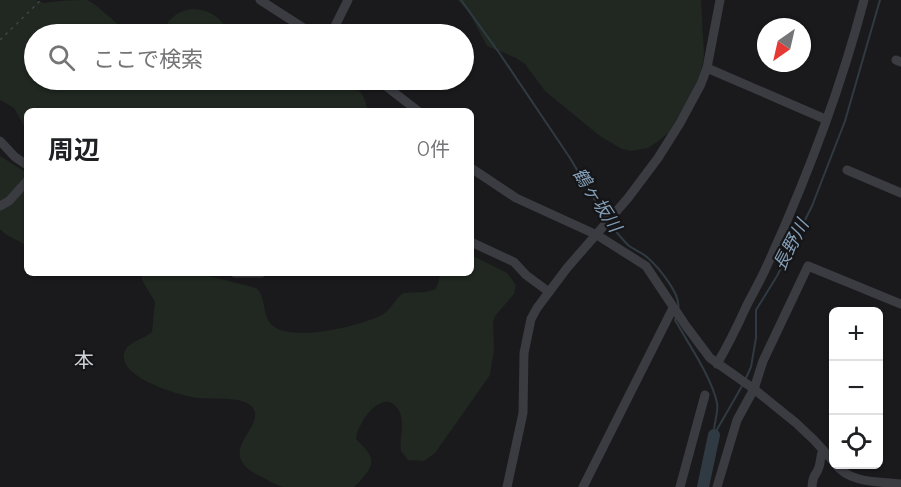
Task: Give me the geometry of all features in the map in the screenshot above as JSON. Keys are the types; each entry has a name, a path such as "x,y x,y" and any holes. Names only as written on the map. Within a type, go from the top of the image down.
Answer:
{"street":[{"path":"260,0 297,24"},
{"path":"337,24 348,0"},
{"path":"507,487 523,413 525,339 531,319 549,292 633,191 663,150 701,84 707,68 720,0"},
{"path":"717,364 735,334 745,308 764,272 812,160 852,45 864,0"},
{"path":"707,68 825,119"},
{"path":"391,90 414,108"},
{"path":"0,141 24,163"},
{"path":"474,170 516,198 597,235 646,266 704,351 717,364 754,389 796,423 829,458"},
{"path":"847,170 901,194"},
{"path":"0,206 9,201 24,184"},
{"path":"474,243 514,262 526,275 549,292"},
{"path":"717,487 731,434 754,389 763,361 808,266 901,304"},
{"path":"583,487 673,308"},
{"path":"680,487 705,395"},
{"path":"812,487 813,476 819,469 823,450"},
{"path":"839,469 860,484 901,484"}],"path":[{"path":"0,40 41,0"}],"shaded area":[{"path":"0,0 36,0 44,3 87,0 117,24 24,24 24,90 357,90 361,93 367,108 24,108 24,126 14,108 0,100"},
{"path":"458,0 701,0 704,55 700,79 669,132 648,148 631,151 622,149 600,136 545,91 525,64 487,46 470,14"},
{"path":"192,9 205,11 224,24 167,24 182,12"},
{"path":"0,156 24,171 24,244 0,229"},
{"path":"474,256 507,273 516,285 514,294 495,316 494,350 490,375 435,453 424,461 408,460 401,451 402,419 398,409 392,403 378,404 366,416 357,432 356,439 368,452 371,463 368,472 354,487 285,487 260,476 246,467 240,457 240,448 254,421 255,413 250,405 238,400 199,398 173,392 136,375 128,367 124,358 129,346 152,332 155,302 142,276 209,276 256,288 262,297 267,317 272,325 294,333 325,331 357,324 387,312 403,293 436,289 440,276 474,276"}],"waterway":[{"name":"鶴ヶ坂川","path":"461,0 570,158 606,219"},
{"name":"長野川","path":"746,378 751,367 756,338 756,310 777,276 812,206 845,121 880,0"},
{"name":"鶴ヶ坂川","path":"609,223 628,245 646,256 663,274 673,289 678,309"},
{"name":"鶴ヶ坂川","path":"676,317 675,320 705,372 714,393 717,403 714,435"},
{"name":"長野川","path":"715,433 742,386"},
{"name":"長野川","path":"703,487 714,435"}],"district":[{"name":"本","path":"84,360"}]}
